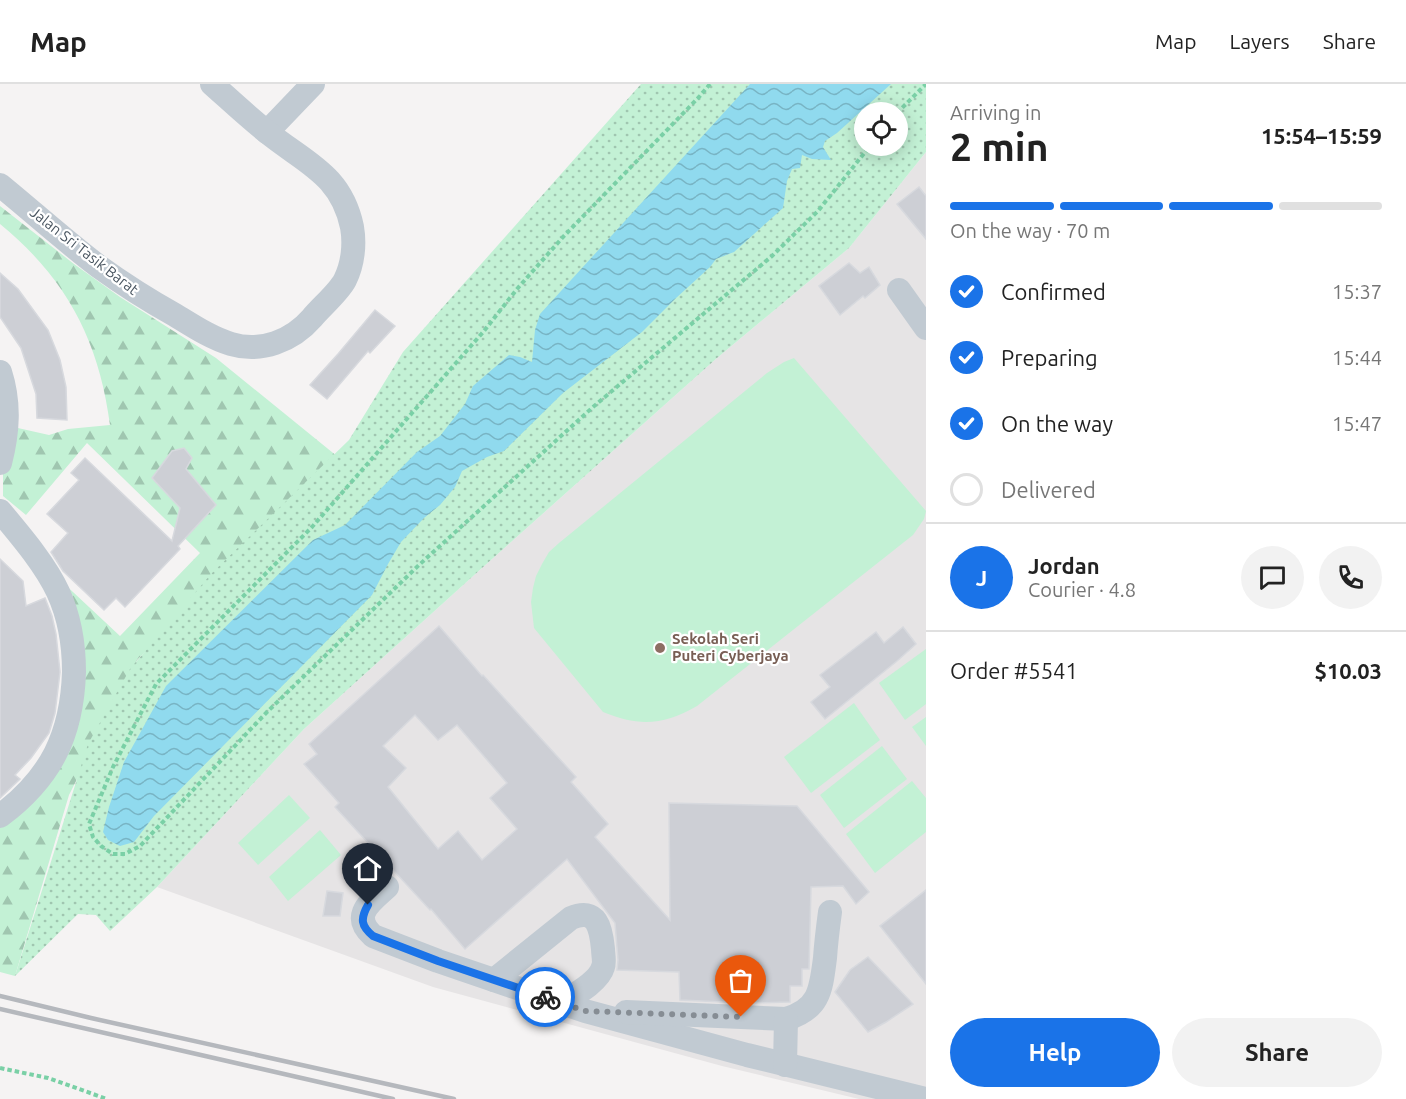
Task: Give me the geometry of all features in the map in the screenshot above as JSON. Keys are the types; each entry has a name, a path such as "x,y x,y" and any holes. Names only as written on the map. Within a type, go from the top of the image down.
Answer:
{"street":[{"name":"Jalan Sri Tasik Barat","path":"0,185 98,266 144,297 207,334 230,344 247,348 263,347 285,339 303,328 344,282 351,261 353,235 347,208 333,184 321,172 267,132 212,84"},
{"path":"267,132 313,84"},
{"path":"899,290 926,328"},
{"path":"0,372 8,408 0,463"},
{"path":"0,511 23,539 58,591 66,610 74,652 70,714 60,744 45,772 32,788 0,816"},
{"path":"387,887 364,912 362,921 365,930 373,936 585,1011 785,1065 926,1099"},
{"path":"585,1011 786,1019 796,1016 814,1002 822,988 830,912"},
{"path":"494,980 571,918 581,914 591,917 597,922 601,933 604,966 593,981 561,1003"},
{"path":"785,1065 786,1019"}],"path":[{"path":"710,84 563,237 312,527 156,684 113,767 89,824 93,837 101,846 113,854 125,854 140,846 267,712 419,566 593,407 772,256 818,211 862,156"},
{"path":"908,102 926,84"},
{"path":"0,1068 48,1078 108,1099"}],"shaded area":[{"name":"Sekolah Seri Puteri Cyberjaya","path":"926,152 926,1099 859,1099 722,1066 433,987 157,887 304,729 717,358 849,248"}],"green space":[{"path":"641,84 926,84 926,152 849,248 717,358 304,729 157,887 110,931 96,915 78,914 15,976 88,744 130,669 211,574 349,440 403,352"},
{"path":"0,206 120,297 216,358 338,457 137,660 69,795 15,976 0,972 0,818 9,811 68,714 58,578 120,636 200,553 87,443 26,515 3,496 3,462 9,426 49,435 68,429 110,425 97,365 76,313 43,266 0,224"},
{"path":"794,358 926,511 924,519 913,535 697,706 673,717 651,722 628,720 603,712 534,628 531,602 536,576 542,564 549,552 559,543 767,373"},
{"path":"926,649 926,704 905,720 879,683"},
{"path":"854,703 880,740 811,793 784,757"},
{"path":"926,717 926,746 912,727"},
{"path":"882,746 907,779 844,828 820,795"},
{"path":"912,781 926,798 926,832 875,873 846,834"},
{"path":"289,795 310,818 258,865 238,843"},
{"path":"320,830 341,855 288,901 269,877"}],"water":[{"path":"750,84 891,84 871,102 854,102 854,118 825,141 823,147 831,160 812,159 802,155 800,168 792,169 787,181 783,208 734,252 716,259 642,332 563,393 504,451 487,457 462,471 455,487 440,505 401,542 372,595 154,816 134,842 120,846 108,840 103,832 124,762 166,686 313,540 345,525 417,452 440,436 465,404 473,386 509,355 532,362 535,330 540,314"}],"building":[{"path":"919,187 926,196 926,239 897,204"},
{"path":"849,263 860,273 869,267 880,285 840,315 819,286"},
{"path":"0,273 18,289 48,330 60,360 66,387 67,420 37,418 36,394 21,348 0,317"},
{"path":"375,310 395,326 370,353 368,351 327,399 310,385"},
{"path":"184,448 192,458 186,469 216,505 178,546 180,549 125,607 116,598 104,610 63,571 51,552 68,533 47,514 79,480 71,473 85,458 172,541 180,508 152,478 172,451"},
{"path":"0,559 23,581 26,606 45,598 56,634 60,672 55,713 49,733 15,775 20,779 0,798"},
{"path":"439,626 576,777 571,782 608,824 595,837 670,920 669,803 797,806 869,892 856,904 843,886 811,887 809,969 802,969 802,986 790,986 790,1002 680,1000 679,972 617,970 615,923 567,859 465,949 431,909 335,807 339,803 304,764 317,754 309,744","holes":["415,715 438,740 457,725 507,783 490,798 517,829 482,860 458,831 438,849 388,787 406,768 383,746"]},
{"path":"903,627 916,644 825,719 811,702 830,687 820,675 876,632 884,643"},
{"path":"926,890 926,984 880,926"},
{"path":"327,891 343,893 340,916 323,916"},
{"path":"868,957 913,1004 868,1032 835,992 850,970"}],"railway":[{"path":"0,996 454,1099"},
{"path":"0,1009 393,1099"}],"way so far":[{"path":"545,997 585,1011 741,1017"}],"place":[{"name":"Sekolah Seri Puteri Cyberjaya","path":"660,648"}],"route":[{"path":"368,905 362,921 365,930 373,936 438,961 545,997"}]}
